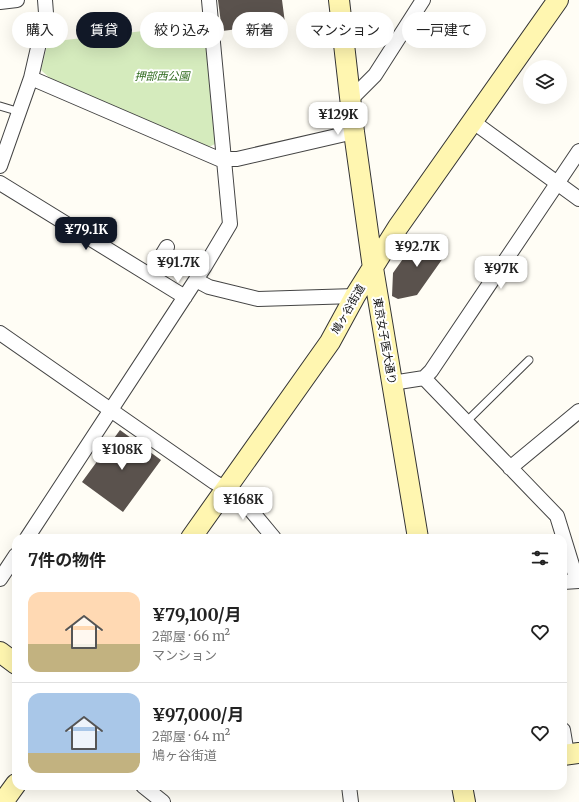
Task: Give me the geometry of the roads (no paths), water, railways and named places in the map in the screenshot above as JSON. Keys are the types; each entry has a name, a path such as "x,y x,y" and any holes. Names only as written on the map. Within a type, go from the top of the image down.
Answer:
{"main road":[{"name":"東京女子医大通り","path":"339,0 354,132 373,268 417,534"},
{"name":"鳩ヶ谷街道","path":"194,534 330,342 355,296 398,227 558,0"},
{"path":"0,652 12,661"},
{"path":"3,802 12,790"},
{"path":"463,790 465,802"}],"street":[{"path":"0,2 17,0"},
{"path":"0,166 31,78 46,13 45,0"},
{"path":"30,534 196,280 230,224 209,0"},
{"path":"351,99 375,75 423,0"},
{"path":"31,78 224,160 237,159 354,132"},
{"path":"472,121 579,199"},
{"path":"392,383 424,378 431,371 579,151"},
{"path":"0,183 185,297"},
{"path":"150,275 167,247"},
{"path":"196,280 209,287 258,299 355,296"},
{"path":"2,339 111,410 214,482 227,487 239,496 271,534"},
{"path":"424,378 557,516 563,534"},
{"path":"510,468 579,412"},
{"path":"567,547 578,581 567,582"},
{"path":"0,579 12,561"},
{"path":"567,744 570,754"},
{"path":"148,790 163,802"},
{"path":"350,790 351,802"}],"lane":[{"path":"0,106 20,112"},
{"path":"466,422 529,360"}],"park label":[{"name":"押部西公園","path":"162,76"}]}
